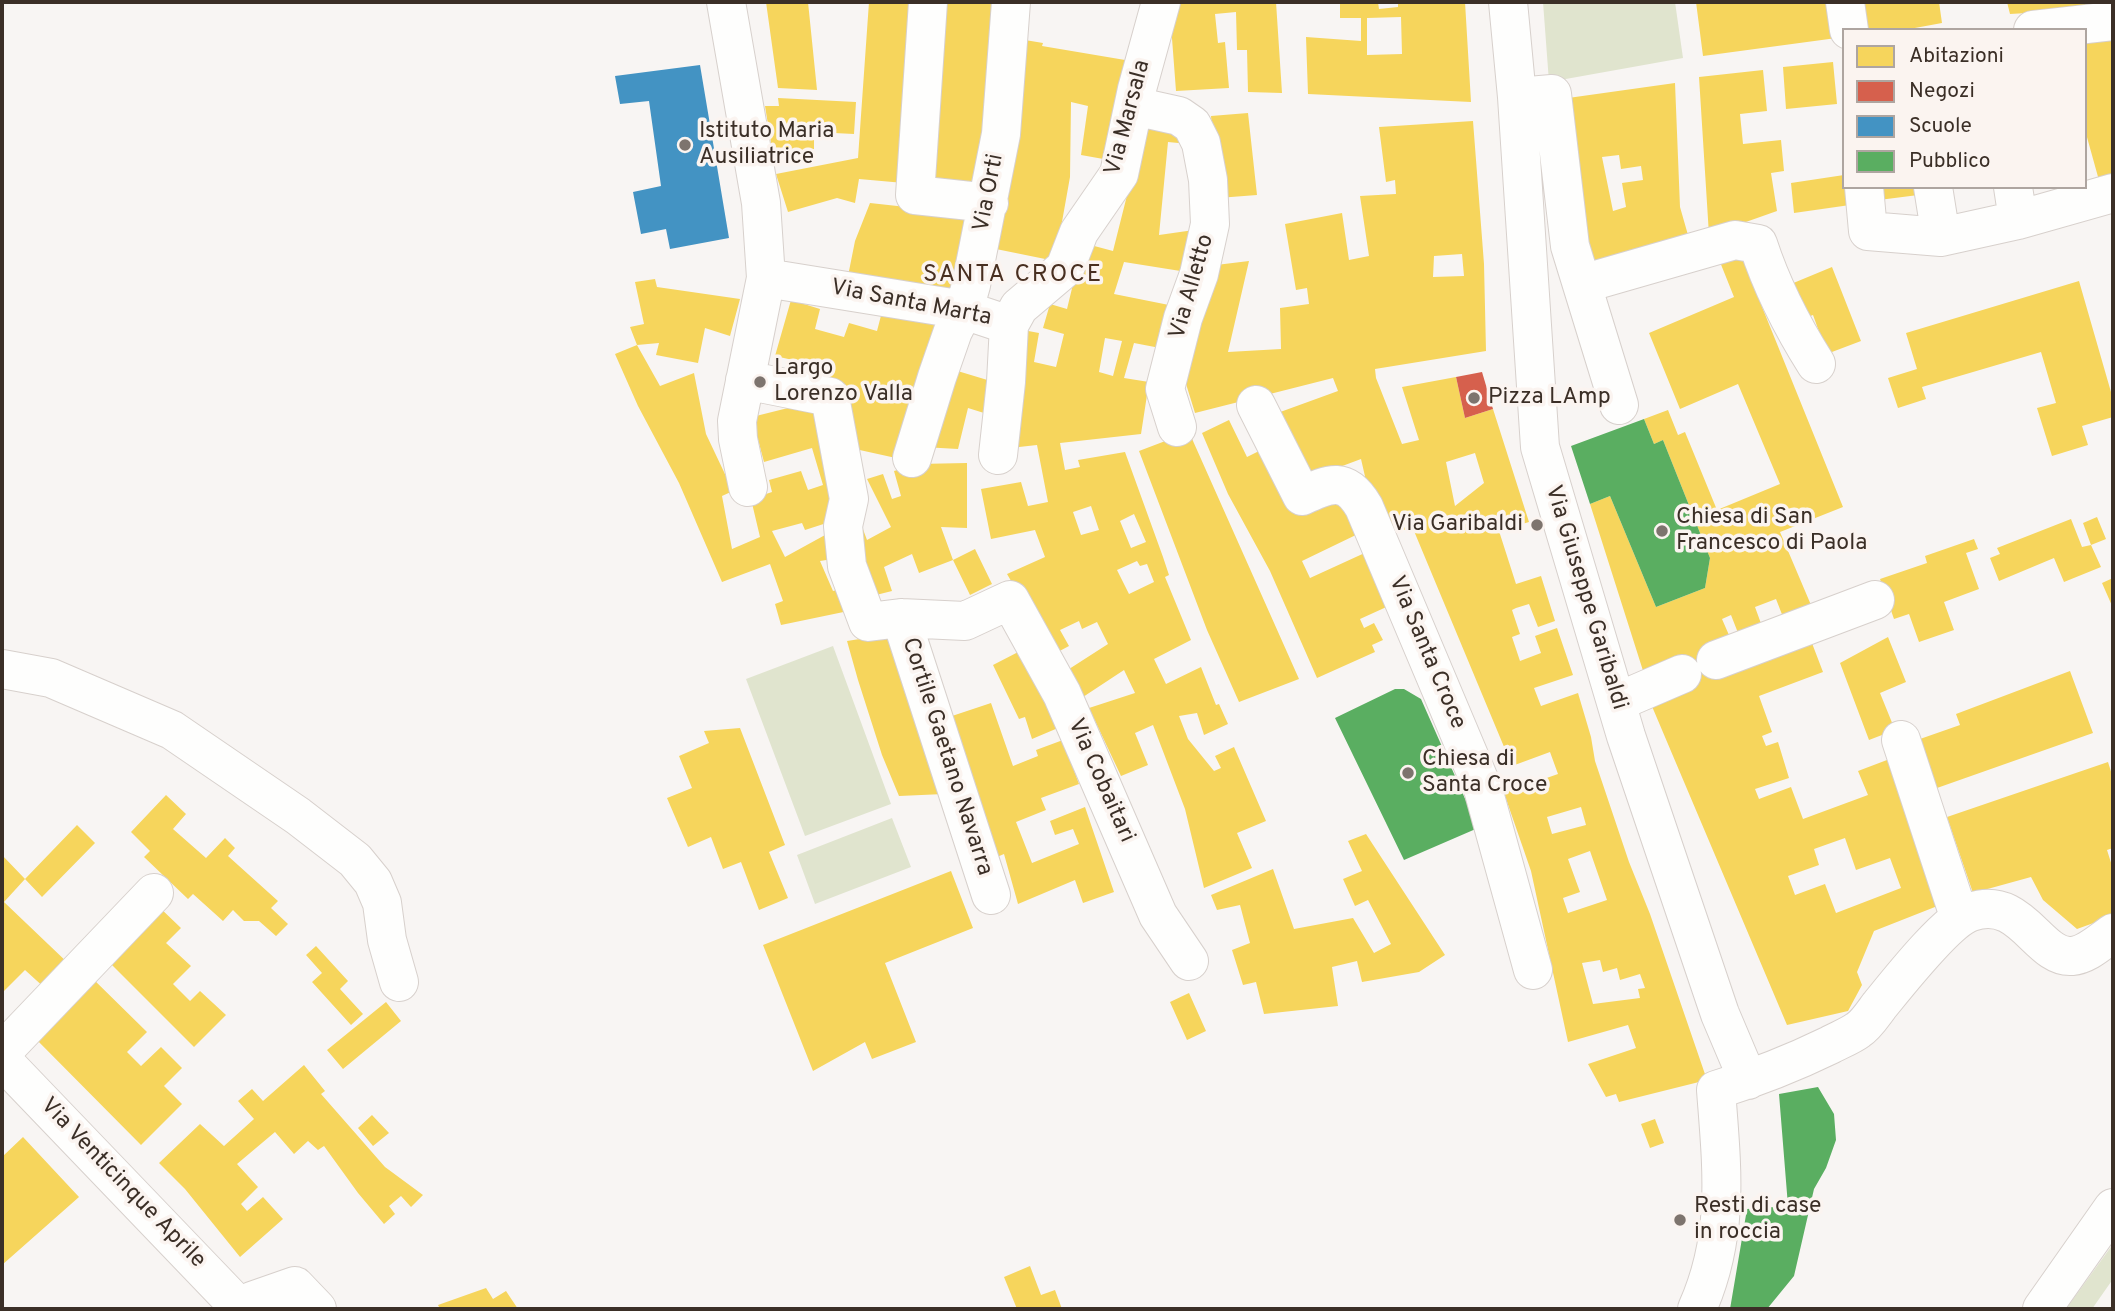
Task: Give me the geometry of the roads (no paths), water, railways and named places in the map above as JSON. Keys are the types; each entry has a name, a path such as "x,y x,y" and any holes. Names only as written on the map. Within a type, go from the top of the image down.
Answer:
{"street":[{"path":"726,2 761,203 766,278 737,421 748,488"},
{"path":"928,2 915,195 989,203"},
{"name":"Via Orti","path":"912,458 941,365 964,310 989,203 1002,134 1011,2"},
{"name":"Via Marsala","path":"1009,325 1019,307 1065,268 1079,232 1119,174 1161,2"},
{"name":"Via Giuseppe Garibaldi","path":"1508,2 1517,97 1540,447 1626,736 1720,1014 1732,1085 1721,1223 1706,1289 1697,1309"},
{"path":"1845,2 1849,28"},
{"path":"2051,28 2113,21"},
{"path":"1517,97 1552,94 1570,246 1619,405"},
{"name":"Via Alletto","path":"1134,106 1179,116 1192,125 1201,143 1208,180 1210,224 1199,274 1183,318 1166,389 1177,427"},
{"path":"1864,189 1868,231 1941,236 2015,203 2113,192"},
{"path":"1933,189 1941,236"},
{"path":"1582,284 1735,240 1758,244 1773,287 1815,364"},
{"name":"Via Santa Marta","path":"766,278 964,310 1009,325 998,455"},
{"path":"745,380 830,397 849,499 843,526 847,566 868,622 901,618"},
{"name":"Via Santa Croce","path":"1256,405 1303,496 1326,485 1337,484 1358,496 1364,507 1483,789 1533,970"},
{"name":"Via Cobaitari","path":"901,618 965,621 1010,600 1062,694 1158,915 1189,961"},
{"path":"1617,702 1699,667 1875,600"},
{"name":"Cortile Gaetano Navarra","path":"901,618 991,895"},
{"path":"2,669 51,678 172,730 298,816 355,860 373,882 382,902 387,940 399,982"},
{"path":"1901,740 1959,916"},
{"path":"2,1052 154,893"},
{"path":"1732,1085 1803,1058 1859,1030 1959,916 1988,909 2009,914 2016,917 2059,955 2073,956 2084,953 2113,933"},
{"name":"Via Venticinque Aprile","path":"2,1060 242,1309"},
{"path":"2042,1309 2113,1208"},
{"path":"242,1309 252,1301 295,1286 317,1309"}],"place":[{"name":"Istituto Maria Ausiliatrice","path":"685,145"},
{"name":"Largo Lorenzo Valla","path":"760,382"},
{"name":"Pizza LAmp","path":"1474,398"},
{"name":"Via Garibaldi","path":"1537,525"},
{"name":"Chiesa di San Francesco di Paola","path":"1662,531"},
{"name":"Chiesa di Santa Croce","path":"1408,773"},
{"name":"Resti di case in roccia","path":"1680,1220"}],"district":[{"name":"SANTA CROCE","path":"1013,276"}]}
